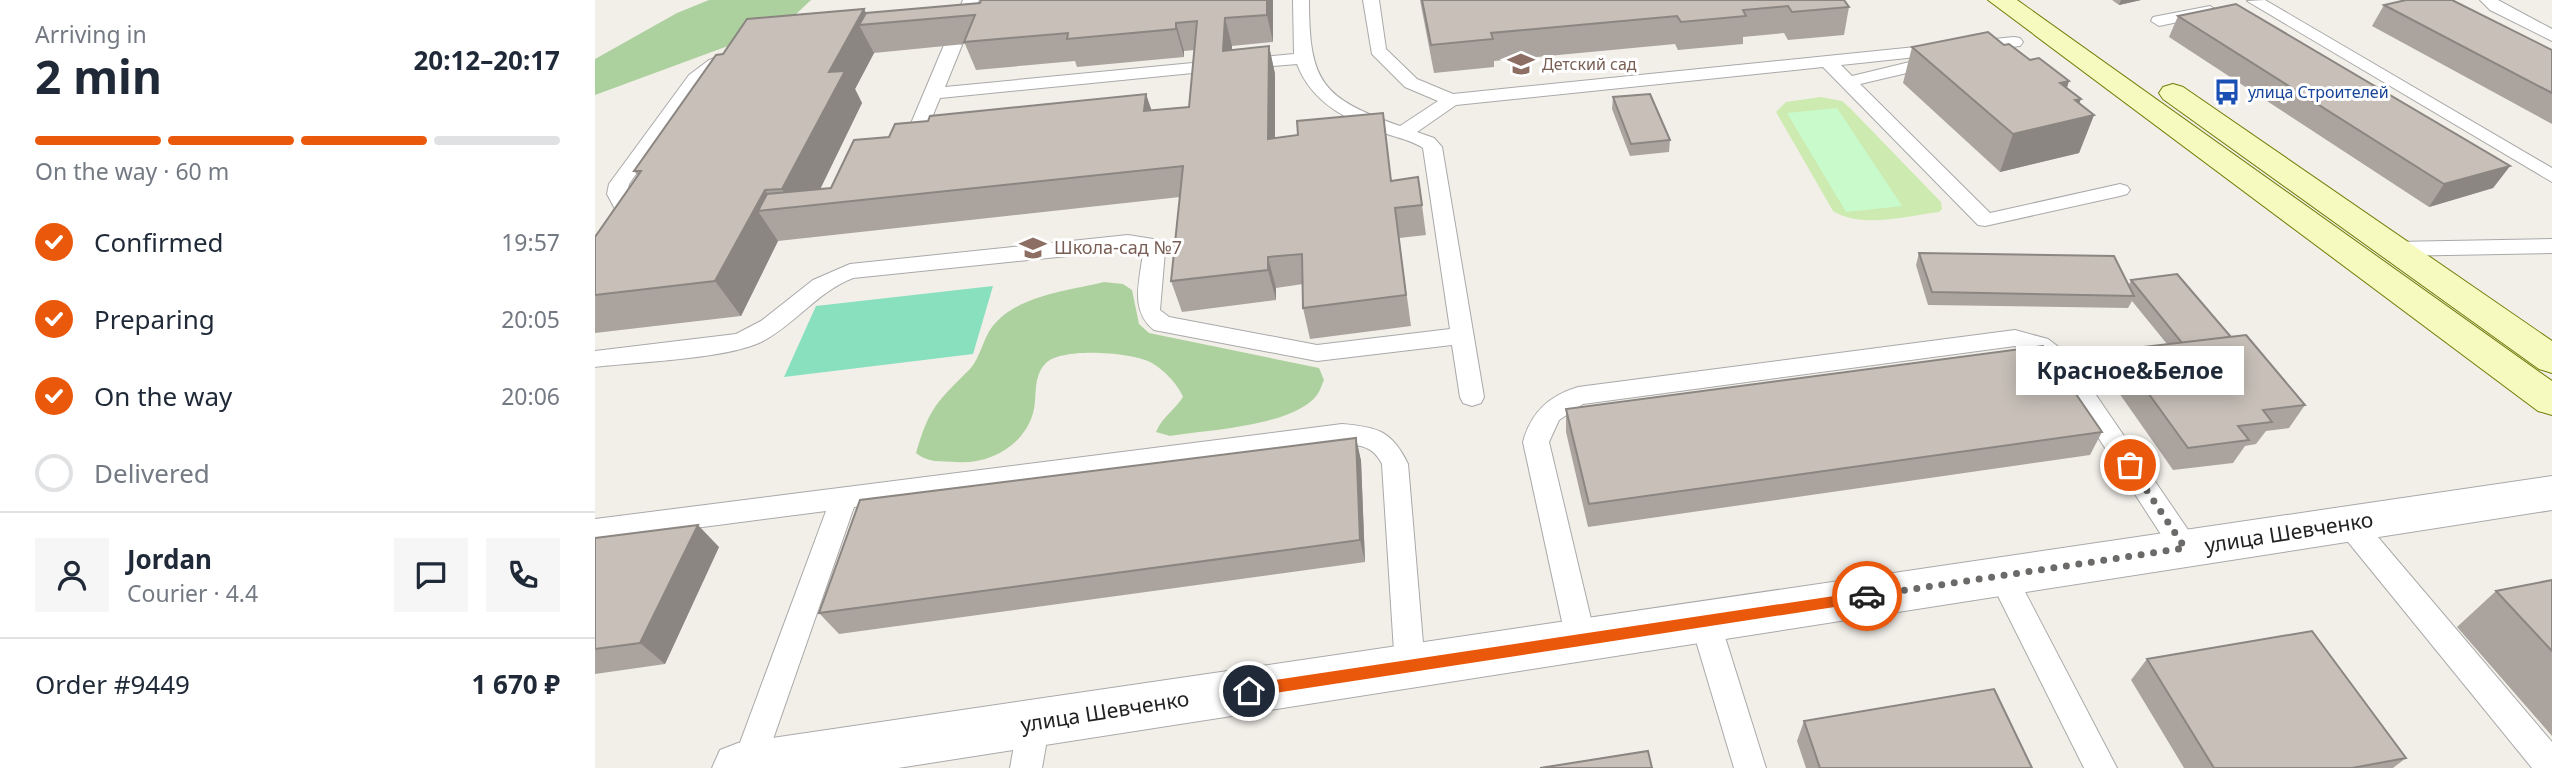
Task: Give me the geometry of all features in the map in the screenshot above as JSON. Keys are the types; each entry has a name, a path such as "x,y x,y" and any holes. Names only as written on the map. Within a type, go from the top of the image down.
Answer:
{"main road":[{"path":"2001,0 2552,401"},
{"path":"2040,0 2552,360"}],"street":[{"name":"улица Шевченко","path":"743,767 2552,492"}],"lane":[{"path":"1301,0 1303,58 1312,80 1335,102 1432,147 1472,397"},
{"path":"1371,0 1375,44 1378,50 1411,83 1451,100"},
{"path":"2488,0 2552,36"},
{"path":"2159,21 2248,3 2552,176"},
{"path":"929,17 967,6"},
{"path":"914,139 967,6"},
{"path":"1847,82 2048,35"},
{"path":"1403,133 1451,100 2014,42"},
{"path":"595,258 621,222 625,209 617,194 619,184 695,79 715,64 751,49"},
{"path":"1231,64 1303,58"},
{"path":"1827,61 1985,220 2120,190"},
{"path":"934,93 1203,67"},
{"path":"595,359 740,342 755,337 767,330 821,283 850,271 1128,242 1149,245 1154,251 1149,310 1153,317 1163,324 1317,353 1462,336"},
{"path":"2393,249 2552,246"},
{"path":"1581,640 1536,442 1540,424 1555,407 1578,396 2015,338 2033,340 2046,347 2060,360 2185,548"},
{"path":"595,530 1342,434 1369,436 1387,446 1395,464 1410,667"},
{"path":"743,767 844,498"},
{"path":"2350,524 2552,767"},
{"path":"2001,576 2101,768"},
{"path":"1705,621 1750,768"},
{"path":"1027,768 1034,723"}],"green space":[{"path":"709,0 811,0 794,16 747,39 595,95 595,59 677,13"},
{"path":"1821,97 1842,101 1850,108 1941,202 1942,209 1939,212 1871,220 1833,211 1776,112 1786,102"},
{"path":"1837,108 1902,206 1846,212 1787,113"},
{"path":"1104,282 1123,284 1132,290 1139,324 1149,333 1319,368 1324,380 1319,392 1306,405 1290,414 1270,420 1170,436 1156,432 1183,397 1174,382 1160,368 1150,362 1128,356 1097,353 1066,355 1054,358 1042,368 1037,379 1030,421 1024,432 1005,450 982,460 969,462 935,461 916,453 936,406 973,365 992,327 1003,316 1029,301"},
{"path":"993,286 973,354 784,377 816,306"}],"building":[{"path":"981,0 1267,0 1267,15 1225,18 1223,51 1269,46 1268,139 1298,135 1297,121 1383,113 1391,181 1418,177 1422,205 1395,208 1406,295 1303,308 1302,254 1268,257 1268,270 1171,281 1183,166 758,211 767,194 831,188 854,140 889,137 895,124 928,121 930,116 1146,94 1144,111 1189,107 1197,21 1176,23 1176,29 1067,39 1068,33 964,42 975,15 859,25 866,13 980,3"},
{"path":"1422,0 1844,0 1849,7 1792,12 1788,6 1743,10 1746,16 1681,22 1677,16 1491,33 1493,39 1431,45"},
{"path":"2406,0 2452,0 2552,50 2552,93 2384,5"},
{"path":"2236,4 2510,166 2444,184 2178,16"},
{"path":"864,9 829,72 845,71 782,189 765,190 715,281 595,295 595,237 641,171 634,171 716,55 723,54 747,19"},
{"path":"1988,32 2030,60 2039,58 2069,81 2060,83 2081,99 2075,100 2094,115 2013,134 1912,47"},
{"path":"1650,94 1670,140 1631,144 1613,97"},
{"path":"1919,253 2114,256 2134,296 1932,292"},
{"path":"2177,274 2231,337 2182,343 2131,280"},
{"path":"2246,335 2305,405 2263,410 2272,422 2238,426 2249,440 2188,448 2117,350"},
{"path":"2043,346 2102,432 1589,504 1566,409"},
{"path":"1356,438 1360,540 819,613 860,500"},
{"path":"698,525 640,643 595,649 595,538"},
{"path":"2552,580 2552,651 2496,591"},
{"path":"2312,631 2406,758 2352,768 2214,768 2147,659"},
{"path":"1994,689 2032,768 1820,768 1804,721"},
{"path":"1648,751 1652,768 1540,768"}],"way so far":[{"path":"1867,596 2185,548 2130,465"}],"place":[{"name":"Детский сад","path":"1521,64"},
{"name":"улица Строителей","path":"2227,92"},
{"name":"Школа-сад №7","path":"1033,248"},
{"name":"Красное&Белое","path":"2130,465"}],"route":[{"path":"1249,691 1867,596"}]}
